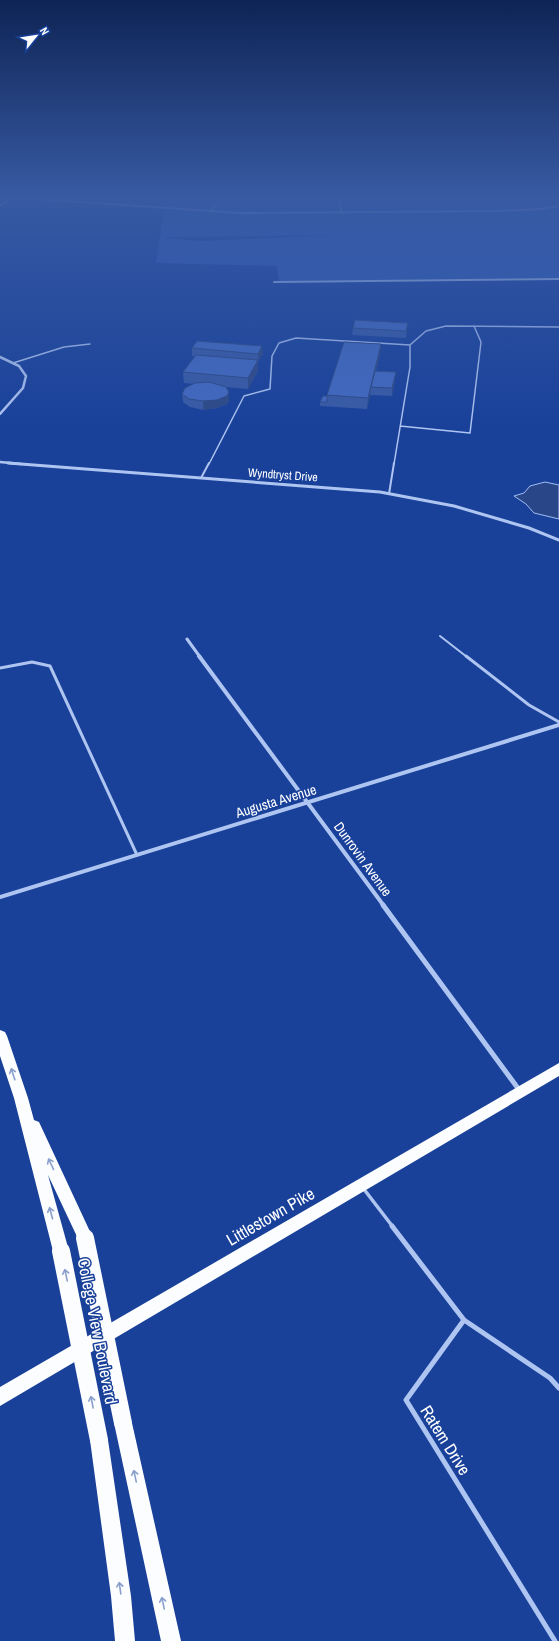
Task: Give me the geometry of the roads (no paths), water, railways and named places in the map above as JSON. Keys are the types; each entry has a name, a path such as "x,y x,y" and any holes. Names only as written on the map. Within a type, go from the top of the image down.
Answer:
{"highway":[{"name":"College View Boulevard","path":"0,1036 21,1098 61,1251 99,1440 121,1596 125,1641"},
{"name":"Littlestown Pike","path":"0,1397 559,1069"},
{"path":"21,1098 85,1238 123,1423 171,1641"}],"street":[{"path":"274,282 559,279"},
{"path":"0,358 13,362 23,369 26,376 23,388 0,414"},
{"name":"Wyndtryst Drive","path":"0,462 389,494 454,506 529,528 559,540"},
{"name":"Dunrovin Avenue","path":"187,639 520,1092"},
{"name":"Augusta Avenue","path":"0,897 559,723"}],"lane":[{"path":"400,426 470,432 481,342 474,326"},
{"path":"389,494 410,367 410,345 420,335 432,328 474,326 559,326"},
{"path":"201,478 244,396 270,389 272,356 279,343 296,338 410,345"},
{"path":"13,362 64,347 90,344"},
{"path":"440,636 529,705 559,723"},
{"path":"0,668 32,662 50,666 137,855"},
{"path":"361,1185 464,1320 550,1378 559,1388"},
{"name":"Ratem Drive","path":"464,1320 406,1400 555,1641"}]}
